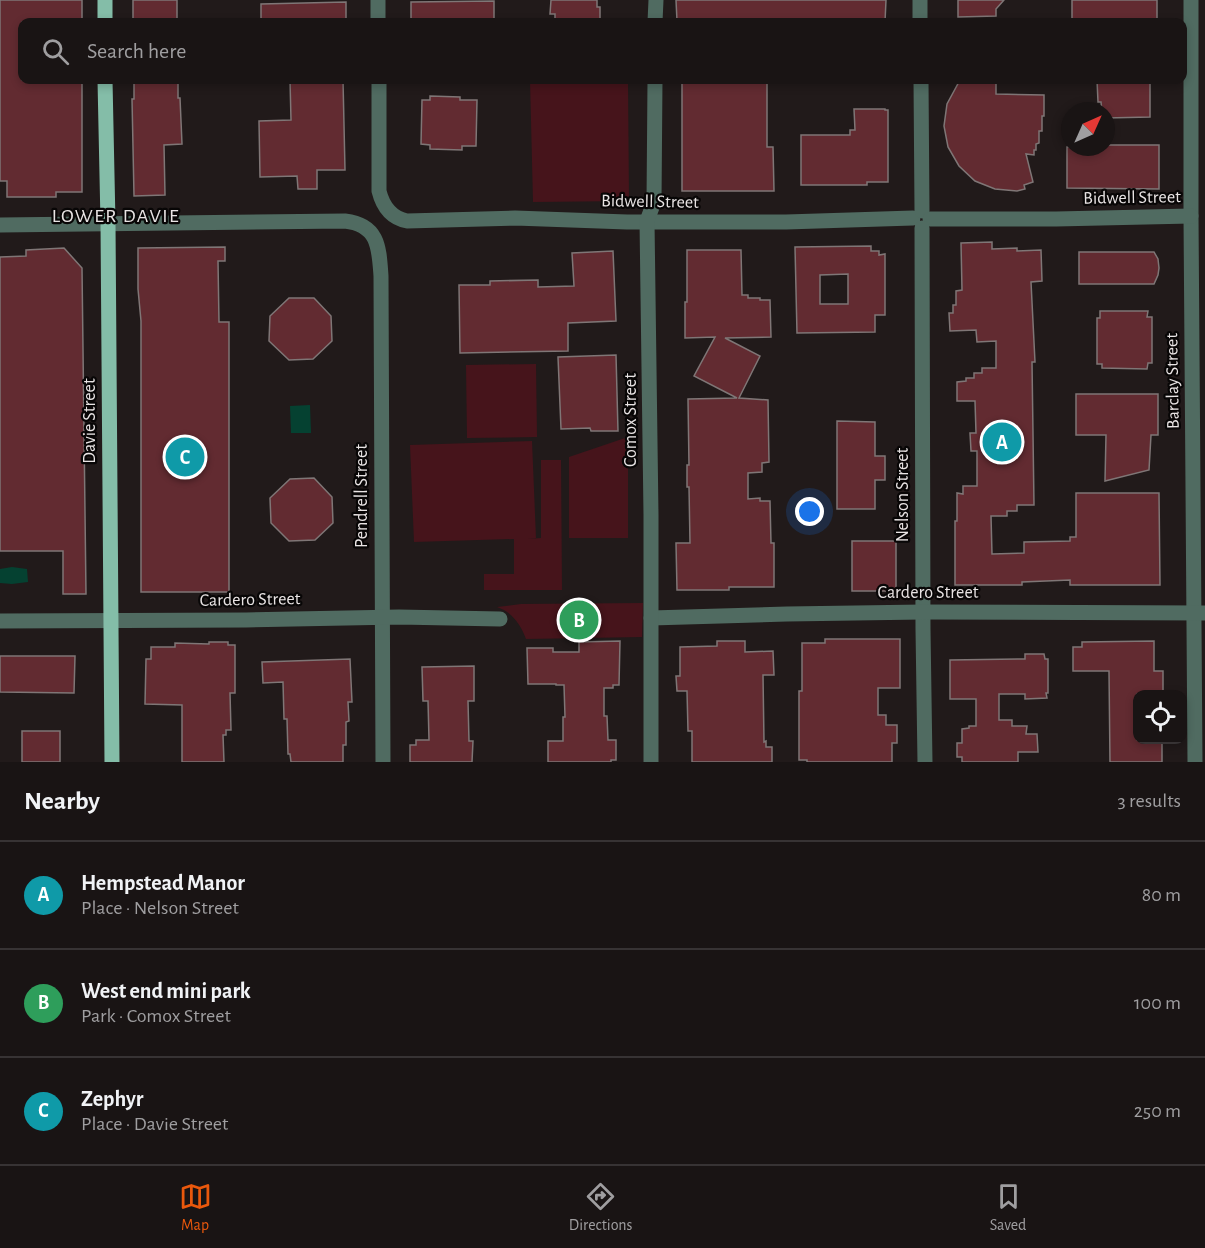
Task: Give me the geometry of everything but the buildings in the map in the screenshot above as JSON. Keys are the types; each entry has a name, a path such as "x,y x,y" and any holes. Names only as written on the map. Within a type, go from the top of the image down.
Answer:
{"main road":[{"path":"105,0 105,18"},
{"name":"Davie Street","path":"105,84 112,762"}],"street":[{"path":"378,0 378,18"},
{"path":"656,0 656,18"},
{"path":"920,0 920,18"},
{"name":"Barclay Street","path":"1191,0 1191,216 1200,613 1195,762"},
{"name":"Bidwell Street","path":"379,84 379,191 389,211 399,219 408,221 515,218 786,222 1191,216"},
{"name":"Comox Street","path":"651,762 650,335 647,221 654,202 655,84"},
{"name":"Nelson Street","path":"921,84 925,762"},
{"name":"Pendrell Street","path":"108,223 345,221 358,224 374,236 379,247 381,276 383,762"},
{"path":"0,225 108,223"},
{"name":"Cardero Street","path":"651,618 923,612 1200,613"},
{"name":"Cardero Street","path":"0,621 500,619"}],"shaded area":[{"path":"530,84 628,84 629,201 533,202"},
{"path":"536,364 537,437 467,438 466,365"},
{"path":"310,405 311,433 291,433 290,406"},
{"path":"628,437 628,538 569,538 569,457"},
{"path":"532,441 536,538 528,539 541,538 541,460 561,460 562,590 484,590 484,574 514,574 514,539 414,542 410,445"},
{"path":"12,567 27,569 28,582 0,583 0,569"},
{"path":"643,603 642,637 526,639 515,620 507,612 497,607 521,604"}],"place":[{"name":"Hempstead Manor","path":"1002,442"},
{"name":"Zephyr","path":"185,457"},
{"name":"West end mini park","path":"579,620"}],"district":[{"name":"LOWER DAVIE","path":"116,216"}]}
